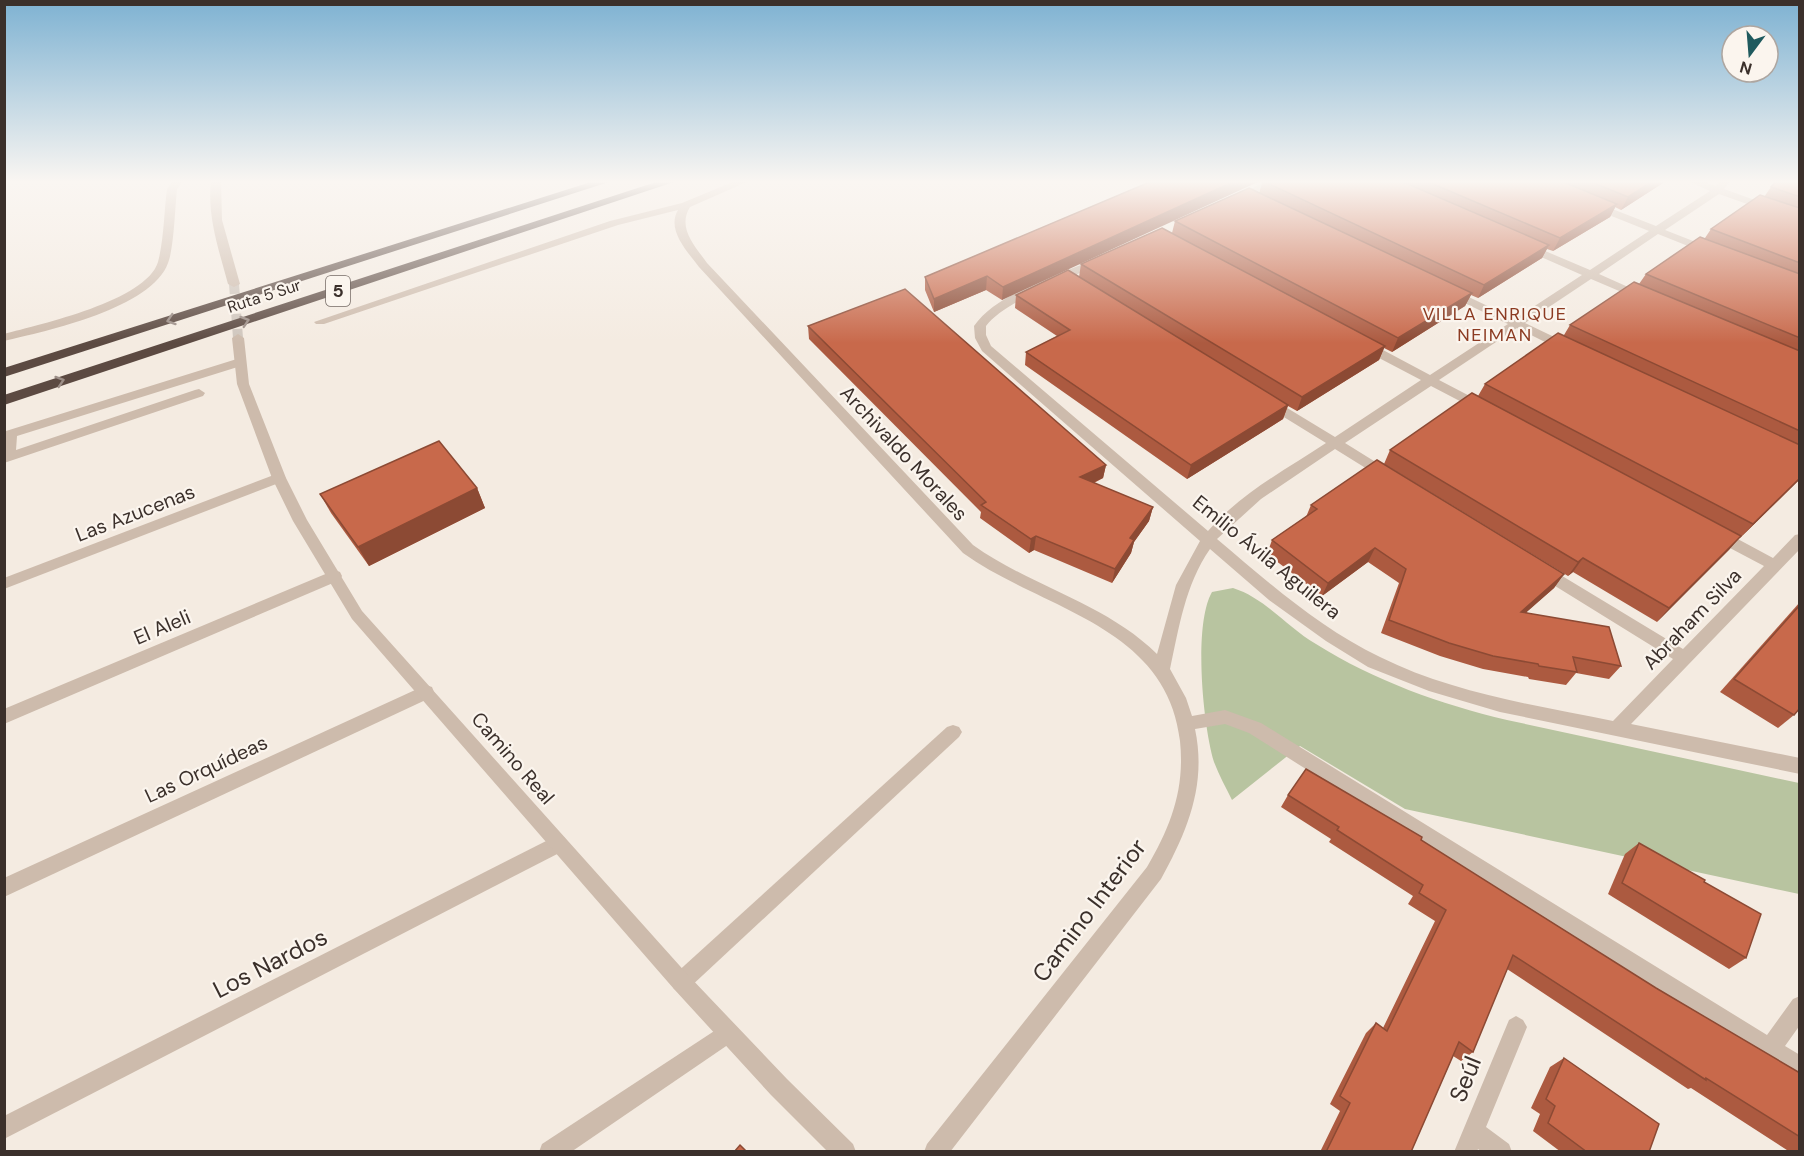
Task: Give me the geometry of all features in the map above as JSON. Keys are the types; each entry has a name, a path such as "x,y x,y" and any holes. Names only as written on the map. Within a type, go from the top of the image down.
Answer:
{"highway":[{"name":"Ruta 5 Sur","path":"4,373 440,235"},
{"name":"Ruta 5 Sur","path":"4,400 510,235"}],"street":[{"path":"4,338 112,305 147,285 161,270 166,235"},
{"path":"222,235 234,284"},
{"path":"320,322 579,235"},
{"name":"Archivaldo Morales","path":"682,235 703,265 968,549 993,567 1097,618 1131,641 1162,669"},
{"path":"1162,669 1177,603 1190,569 1208,540 1232,515 1264,490 1335,442 1649,235"},
{"path":"1670,235 1723,256"},
{"path":"1515,242 1656,303"},
{"name":"Emilio Ávila Aguilera","path":"1107,257 1070,279 1000,307 988,315 980,327 981,339 993,357 1284,603 1332,637 1374,662 1435,686 1500,705 1800,766"},
{"path":"1440,287 1579,353"},
{"name":"Camino Real","path":"238,338 243,384 279,478 300,521 357,615 681,982 845,1152"},
{"path":"1357,340 1492,414"},
{"path":"6,459 11,434 240,362"},
{"path":"6,459 199,393"},
{"path":"1255,393 1395,480"},
{"name":"Las Azucenas","path":"4,584 279,478"},
{"path":"1701,526 1774,565"},
{"name":"Abraham Silva","path":"1616,729 1800,539"},
{"path":"1534,566 1684,658"},
{"name":"El Aleli","path":"4,717 335,576"},
{"name":"Camino Interior","path":"935,1152 1155,873 1173,839 1185,808 1191,782 1190,751 1178,700 1162,669"},
{"name":"Las Orquídeas","path":"4,888 426,692"},
{"path":"1185,724 1225,717 1255,729 1800,1068"},
{"path":"681,982 953,732"},
{"name":"Los Nardos","path":"4,1128 558,844"},
{"path":"1770,1050 1800,1006"},
{"name":"Seúl","path":"1469,1141 1516,1027"},
{"path":"550,1152 728,1033"},
{"path":"1469,1141 1501,1152"}],"green space":[{"path":"1233,588 1266,606 1305,637 1338,657 1385,680 1433,699 1507,720 1799,783 1799,894 1405,809 1300,746 1232,800 1216,767 1210,746 1206,725 1201,651 1206,607 1212,592"}],"building":[{"path":"1024,235 1117,235 1003,287 987,276 934,299 925,277"},
{"path":"1146,235 1175,235 1385,346 1302,397 1081,264"},
{"path":"1202,235 1349,235 1472,293 1398,338"},
{"path":"1378,235 1526,235 1549,245 1484,285"},
{"path":"1727,235 1800,235 1800,263"},
{"path":"1700,237 1800,274 1800,338 1646,274"},
{"path":"1068,270 1288,405 1191,465 1026,352 1070,330 1016,295"},
{"path":"1634,282 1800,351 1800,431 1570,325"},
{"path":"905,289 1106,465 1080,477 1153,507 1130,538 1134,540 1115,569 1036,536 1031,539 981,505 986,502 808,326"},
{"path":"1558,333 1800,445 1800,478 1753,524 1485,384"},
{"path":"1472,393 1741,536 1669,608 1583,558 1578,562 1390,450"},
{"path":"439,441 477,488 358,547 320,494"},
{"path":"1377,460 1564,574 1521,612 1609,627 1621,666 1573,657 1577,672 1493,656 1449,643 1389,620 1406,569 1375,548 1328,583 1272,540 1317,509 1311,505"},
{"path":"1800,605 1800,708 1794,715 1734,679"},
{"path":"1306,769 1422,837 1421,840 1656,988 1800,1073 1800,1137 1706,1078 1706,1080 1513,955 1473,1052 1459,1042 1411,1152 1326,1152 1350,1103 1340,1096 1376,1023 1387,1031 1446,910 1419,893 1423,885 1337,830 1339,827 1288,795"},
{"path":"1639,843 1761,914 1746,958 1622,883"},
{"path":"1564,1058 1659,1124 1649,1152 1587,1152 1548,1123 1555,1106 1546,1099"},
{"path":"740,1145 747,1152 734,1152"}],"tunnel":[{"path":"234,284 238,338"}],"district":[{"name":"VILLA ENRIQUE NEIMAN","path":"1495,324"}]}
